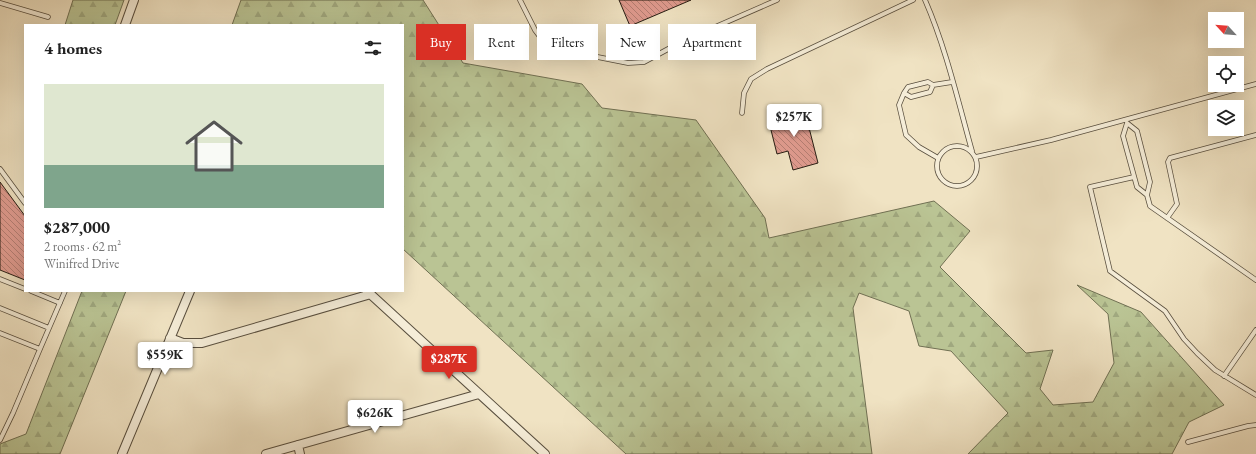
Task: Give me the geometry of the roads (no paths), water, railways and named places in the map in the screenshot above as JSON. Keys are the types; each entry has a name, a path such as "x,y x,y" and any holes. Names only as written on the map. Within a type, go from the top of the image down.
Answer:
{"street":[{"path":"125,24 134,0"},
{"path":"122,454 190,292"},
{"path":"170,338 183,343 202,343 369,293 545,454"},
{"path":"266,454 479,394"},
{"path":"298,445 300,454"}],"lane":[{"path":"520,0 535,30 544,42 562,50 628,63 644,62 683,42 777,0"},
{"path":"742,114 744,93 750,79 766,69 913,0"},
{"path":"925,0 931,13 972,151 978,164 974,178 969,183 957,187 944,182 940,177 937,165 938,158 946,148 960,145 967,147 972,151"},
{"path":"0,3 48,17"},
{"path":"938,158 918,147 906,135 900,105 904,93 908,87 928,82 933,85 952,82"},
{"path":"976,157 1126,121 1256,84"},
{"path":"904,93 911,96 930,92 933,85"},
{"path":"1126,121 1123,136 1134,177 1137,187 1147,195"},
{"path":"1126,121 1137,131 1150,182 1147,195 1150,206 1256,280"},
{"path":"1167,218 1177,204 1168,162 1170,158 1256,135"},
{"path":"0,169 24,201"},
{"path":"1134,177 1090,188 1110,271 1165,311 1184,339 1197,354 1215,370 1256,395"},
{"path":"0,279 24,289"},
{"path":"33,292 60,303"},
{"path":"0,440 14,413 64,292"},
{"path":"0,308 49,328"},
{"path":"1224,376 1256,330"},
{"path":"0,333 40,349"},
{"path":"1188,442 1256,425"}]}
